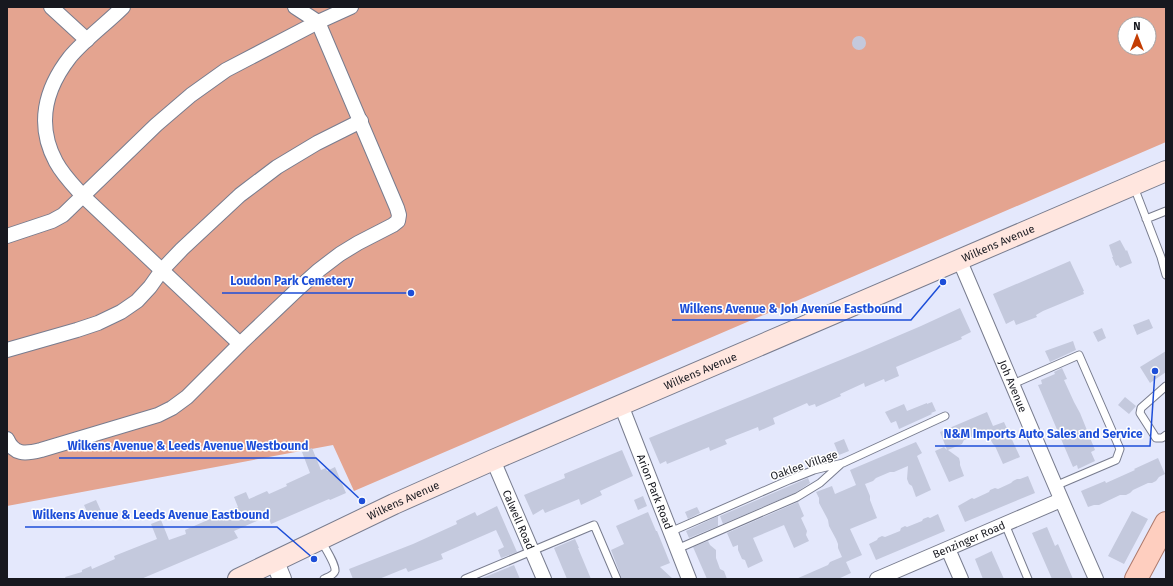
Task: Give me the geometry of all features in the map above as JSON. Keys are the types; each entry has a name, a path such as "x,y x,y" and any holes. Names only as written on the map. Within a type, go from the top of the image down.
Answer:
{"main road":[{"name":"Wilkens Avenue","path":"238,579 278,570 320,540 394,504 959,259 1133,185 1165,173"},
{"path":"1136,579 1166,523"}],"street":[{"path":"51,7 87,40"},
{"path":"123,7 110,21 87,40 71,57 58,75 50,91 46,109 45,128 49,145 56,162 82,196 240,344"},
{"path":"7,439 10,446 18,452 28,453 158,415 172,408 187,397 240,344 320,270 340,254 398,221 399,214 318,22 295,7"},
{"path":"7,236 52,221 63,214 156,125 191,95 226,70 318,22 351,7"},
{"path":"7,350 98,323 121,312 137,300 182,249 240,195 277,167 317,143 361,121"},
{"name":"Joh Avenue","path":"959,259 1096,579"},
{"name":"Arion Park Road","path":"621,405 689,579"},
{"name":"Calwell Road","path":"493,460 544,579"},
{"name":"Benzinger Road","path":"886,577 1061,500"},
{"path":"948,549 961,579"}],"lane":[{"path":"1133,185 1161,257 1166,275"},
{"path":"1146,219 1166,211"},
{"path":"1013,384 1079,355 1120,449 1116,460 1055,486"},
{"path":"1166,386 1141,408 1140,414 1156,438 1162,438 1166,435"},
{"name":"Oaklee Village","path":"670,532 814,470 843,463 945,416"},
{"path":"677,548 797,497 820,483 843,463"},
{"path":"1005,524 1028,579"},
{"path":"465,579 594,525 617,579"},
{"path":"320,540 334,564 335,570 331,576 324,579"}],"shaded area":[{"path":"7,7 1166,7 1166,142 354,491 333,445 7,506"}],"building":[{"path":"856,36 862,36 866,40 866,46 862,50 856,50 852,46 852,40"},
{"path":"1120,240 1126,251 1127,250 1132,263 1120,268 1118,265 1116,266 1109,245"},
{"path":"1070,261 1084,294 1043,311 1036,315 1037,317 1016,325 1014,320 1006,324 993,294"},
{"path":"960,308 971,332 961,337 962,339 896,367 899,376 885,382 884,379 865,387 864,383 840,394 841,396 816,407 815,404 809,406 807,403 773,418 775,424 759,431 758,427 725,440 727,444 710,451 709,447 667,464 666,461 660,464 649,438 860,352"},
{"path":"1149,319 1153,328 1137,335 1133,325"},
{"path":"1102,328 1106,338 1098,342 1093,332"},
{"path":"1073,341 1076,350 1050,362 1045,351"},
{"path":"1166,351 1166,372 1150,383 1140,367"},
{"path":"1062,368 1067,379 1064,380 1080,413 1095,450 1091,452 1095,461 1078,469 1077,465 1073,467 1038,385 1042,384 1041,380 1055,374 1054,372"},
{"path":"1125,397 1136,406 1129,414 1118,405"},
{"path":"932,402 936,411 899,429 896,421 891,423 885,412 904,404 907,411"},
{"path":"987,412 993,426 1004,422 1020,457 1003,464 987,433 980,436 976,435 964,440 962,444 948,450 959,458 964,476 949,482 935,451 944,447 947,450 940,432"},
{"path":"844,439 849,451 839,455 834,443"},
{"path":"916,442 922,453 917,456 931,490 916,497 912,486 909,484 907,479 908,466 894,472 890,472 865,484 877,518 850,529 862,555 846,562 851,573 838,579 796,579 842,557 828,520 819,503 819,498 816,492 832,486 835,494 856,485 850,470"},
{"path":"312,448 321,470 326,468 327,471 335,467 346,493 271,524 268,516 234,531 238,538 141,579 66,579 65,577 82,572 82,570 91,566 92,569 115,559 114,556 157,539 151,524 161,520 169,540 186,534 185,530 210,519 209,516 218,512 219,515 238,507 234,497 246,492 249,499 267,491 269,494 287,486 286,484 310,473 302,452"},
{"path":"622,450 633,476 600,491 602,495 581,505 579,499 545,513 543,509 533,515 524,495 565,478 564,474"},
{"path":"1158,458 1165,474 1159,477 1156,481 1133,490 1126,495 1120,495 1099,505 1088,507 1081,491 1105,481 1106,483"},
{"path":"1028,476 1035,493 965,522 958,506 972,498 974,499 989,492 990,490 995,488 998,489 1017,479"},
{"path":"808,478 810,483 795,493 723,524 720,516"},
{"path":"643,496 647,506 638,510 634,500"},
{"path":"96,500 101,511 89,516 84,505"},
{"path":"798,502 804,516 801,518 807,531 806,535 809,541 794,548 784,525 753,538 763,561 748,568 745,560 742,559 738,550 738,545 733,547 727,533"},
{"path":"497,506 517,552 501,558 498,550 504,547 496,530 441,554 443,559 408,572 406,568 379,579 353,579 349,569 413,544 457,524 456,521 475,512 477,516"},
{"path":"697,507 700,513 688,519 685,512"},
{"path":"1132,511 1148,519 1124,564 1108,556"},
{"path":"648,512 670,563 660,567 673,579 622,579 611,550 624,544 616,526"},
{"path":"938,514 945,531 876,560 869,544 882,536 885,537 900,531 901,528 905,526 907,527"},
{"path":"718,516 718,526 689,538 686,531"},
{"path":"1047,527 1055,546 1058,544 1073,579 1052,579 1032,533"},
{"path":"575,539 591,579 567,579 554,548"},
{"path":"708,541 716,550 716,558 720,569 724,571 727,579 707,579 693,547"},
{"path":"992,551 1004,579 983,579 975,559"},
{"path":"514,565 520,579 480,579"}],"place":[{"name":"Wilkens Avenue & Joh Avenue Eastbound","path":"943,282"},
{"name":"Loudon Park Cemetery","path":"411,293"},
{"name":"N&M Imports Auto Sales and Service","path":"1155,371"},
{"name":"Wilkens Avenue & Leeds Avenue Westbound","path":"362,501"},
{"name":"Wilkens Avenue & Leeds Avenue Eastbound","path":"314,559"}]}
